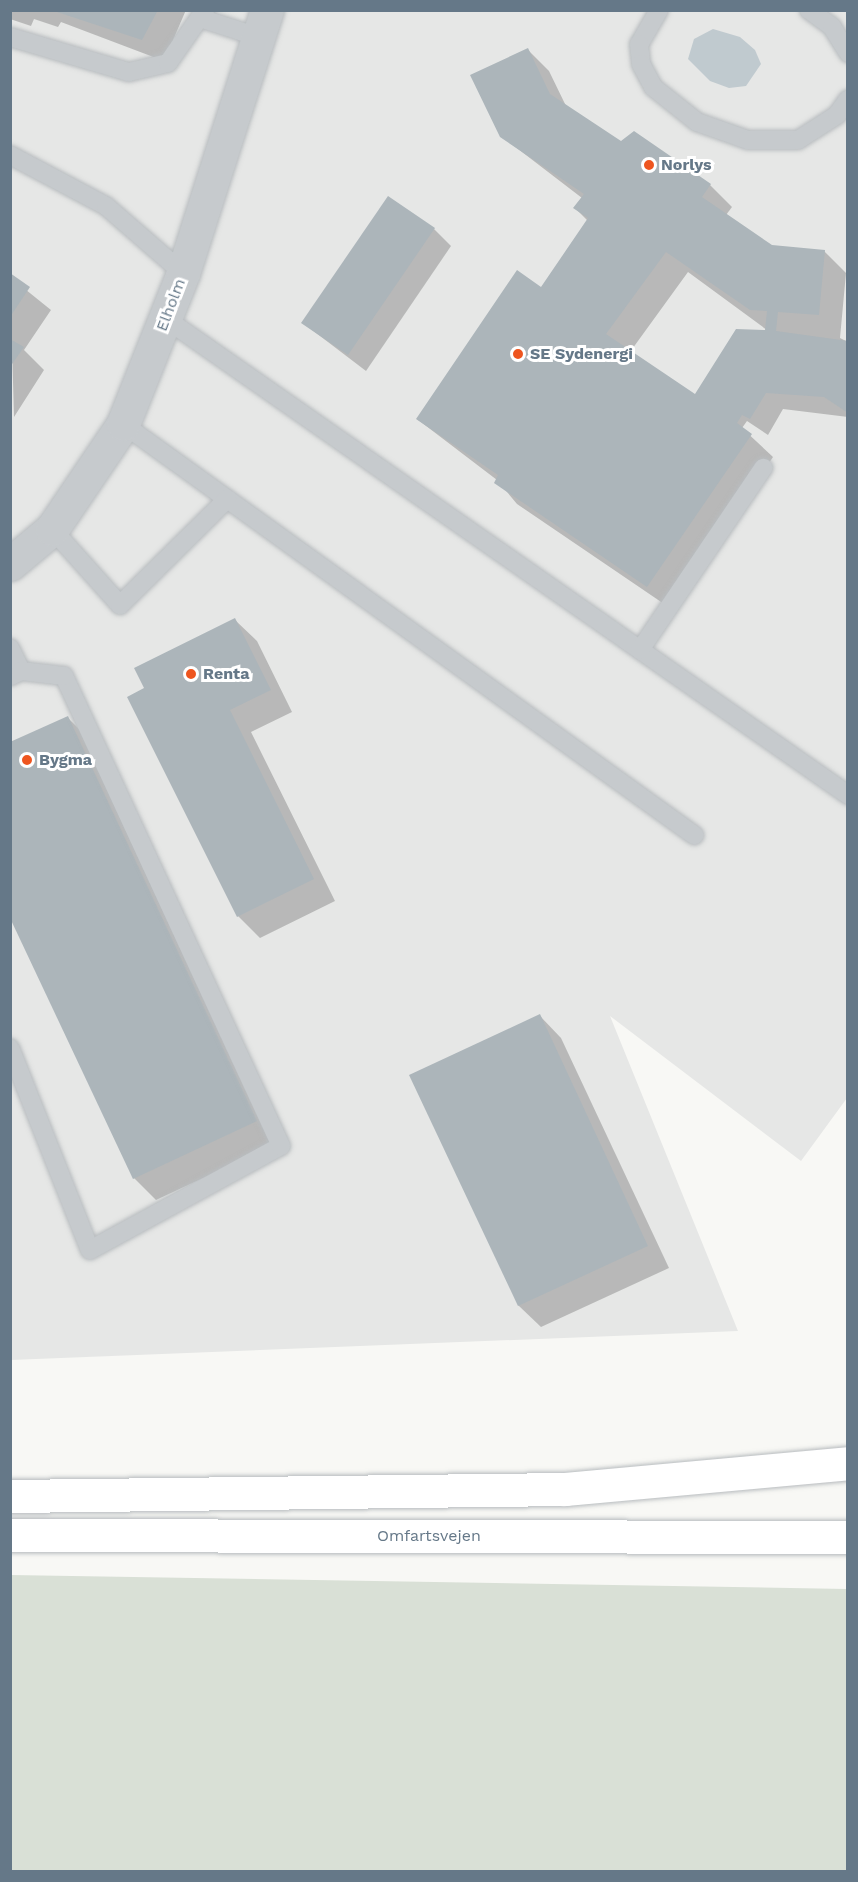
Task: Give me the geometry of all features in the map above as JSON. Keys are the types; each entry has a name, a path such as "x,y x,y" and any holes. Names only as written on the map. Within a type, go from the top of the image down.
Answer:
{"highway":[{"path":"10,1496 565,1489 848,1463"},
{"name":"Omfartsvejen","path":"10,1535 848,1537"}],"street":[{"name":"Elholm","path":"10,564 52,529 123,424 183,273 263,24"}],"lane":[{"path":"659,10 639,44 641,64 660,94 705,126 748,140 798,140 837,116 848,99"},
{"path":"809,10 832,27 848,52"},
{"path":"10,37 129,72 168,63 204,15 263,24"},
{"path":"10,155 106,206 183,273"},
{"path":"166,319 848,795"},
{"path":"123,424 694,835"},
{"path":"640,650 763,468"},
{"path":"52,529 120,605 227,499"},
{"path":"10,648 16,674 64,676 281,1146 90,1250 10,1048"}],"shaded area":[{"path":"10,11 847,11 847,1098 801,1161 610,1016 738,1331 11,1360"},
{"path":"713,29 740,37 755,50 761,64 746,86 729,88 710,81 688,59 694,39"},
{"path":"11,1575 847,1589 847,1871 11,1871"}],"building":[{"path":"54,10 158,10 142,40 54,11"},
{"path":"528,48 550,94 621,141 634,131 711,184 702,197 772,245 825,250 819,315 778,312 776,331 848,341 848,413 824,397 766,393 750,419 742,415 737,423 752,434 647,587 494,483 498,475 416,419 517,270 541,287 588,218 573,208 584,194 500,137 470,75","holes":["666,252 750,310 767,311 765,330 736,329 695,394 606,334"]},
{"path":"388,196 435,228 348,355 301,323"},
{"path":"10,273 30,287 10,317"},
{"path":"10,339 24,347 10,367"},
{"path":"235,618 271,690 230,710 314,879 237,917 127,697 144,688 134,668"},
{"path":"68,716 257,1121 133,1179 10,918 10,742"},
{"path":"540,1014 648,1246 518,1306 409,1075"}],"place":[{"name":"Norlys","path":"649,165"},
{"name":"SE Sydenergi","path":"518,354"},
{"name":"Renta","path":"191,674"},
{"name":"Bygma","path":"27,760"}]}
